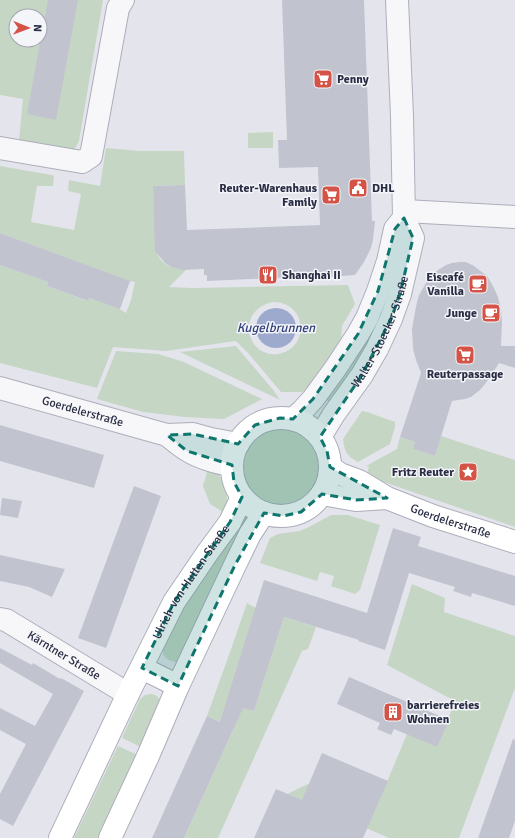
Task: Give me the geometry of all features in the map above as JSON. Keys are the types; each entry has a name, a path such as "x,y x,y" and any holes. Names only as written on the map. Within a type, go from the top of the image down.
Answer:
{"street":[{"path":"0,148 82,162 91,156 118,8 123,0"},
{"name":"Walter-Stoecker-Straße","path":"320,437 334,414 362,375 377,349 391,319 400,294 413,238 405,215 397,0"},
{"path":"405,215 515,217"},
{"name":"Walter-Stoecker-Straße","path":"293,420 313,399 358,334 367,318 388,260 395,229 405,215"},
{"name":"Goerdelerstraße","path":"0,388 167,434 193,434 238,444"},
{"path":"280,418 293,420 308,426 320,437 329,459 329,476 322,494 309,507 292,515 273,515 264,513 252,507 242,497 234,482 232,465 238,444 245,433 255,425 267,420 280,418"},
{"name":"Goerdelerstraße","path":"167,434 187,451 205,458 232,465"},
{"name":"Goerdelerstraße","path":"330,467 340,474 359,481 387,498 433,516 515,542"},
{"name":"Goerdelerstraße","path":"322,494 356,500 387,498"},
{"name":"Ulrich-von-Hutten-Straße","path":"60,838 128,694 174,602 230,522 242,497"},
{"name":"Ulrich-von-Hutten-Straße","path":"110,838 234,565 250,534 264,513"},
{"name":"Kärntner Straße","path":"0,619 6,620 128,694"},
{"path":"142,668 178,686"}],"highlighted area":[{"path":"404,218 413,238 400,294 391,319 362,375 320,437 327,451 330,467 387,498 356,500 322,494 301,512 283,516 264,513 235,565 178,686 142,668 174,602 230,522 242,497 234,482 232,465 187,451 167,435 193,434 238,444 255,425 280,418 293,419 313,399 358,334 378,291 395,229"}],"green space":[{"path":"0,0 103,0 79,141 74,150 19,140 23,99 0,95"},
{"path":"273,132 273,148 248,148 248,133"},
{"path":"106,148 140,151 184,151 185,185 153,186 156,250 158,255 168,266 178,269 188,268 169,287 192,288 348,285 355,304 342,326 341,341 304,392 281,392 236,341 166,351 113,347 97,388 0,363 0,265 48,282 47,286 87,301 89,298 118,308 126,313 135,282 0,233 0,166 52,175 54,177 53,186 37,186 31,222 74,230 81,194 68,191 69,180 100,186","holes":["273,302 285,304 293,309 301,326 300,335 296,344 288,350 278,354 267,353 258,349 252,341 249,332 249,323 253,314 261,307"]},
{"path":"399,251 381,325 332,405 323,397"},
{"path":"236,346 274,391 280,400 180,352"},
{"path":"116,351 158,354 184,362 262,399 224,419 185,417 143,412 97,399"},
{"path":"362,411 395,422 395,427 390,444 358,462 347,453 344,448 343,439"},
{"path":"280,424 296,427 310,436 319,450 322,466 319,482 310,496 296,505 280,508 264,505 250,496 241,482 238,466 241,450 250,436 264,427"},
{"path":"441,436 515,460 515,527 366,476 369,467 366,466 397,449 400,437 415,442 413,449 435,456"},
{"path":"209,465 219,475 225,487 227,500 226,514 210,504 203,486"},
{"path":"244,514 252,517 178,663 168,659 164,656 163,651 164,645 170,633 200,581"},
{"path":"331,515 348,515 380,525 360,590 355,594 331,586 334,576 320,572 317,581 260,563 270,538 278,534 300,531"},
{"path":"412,584 445,598 444,612 515,636 515,688 459,838 389,838 287,794 308,784 374,813 407,734 437,747 455,701 387,665"},
{"path":"247,603 256,608 227,702 254,711 284,617 316,627 308,649 302,651 218,838 184,838 234,728 207,716"},
{"path":"152,694 157,696 159,699 159,704 157,717 145,749 122,738 140,699 145,695"},
{"path":"118,746 140,756 103,838 74,838"}],"water":[{"name":"Kugelbrunnen","path":"276,308 290,314 296,328 290,342 276,348 262,342 256,328 262,314"}],"building":[{"path":"48,0 78,0 56,120 27,114 39,48 48,48 48,8 47,8"},
{"path":"282,0 364,0 372,221 375,221 371,248 355,275 207,281 207,275 204,275 204,269 182,270 171,267 165,263 155,251 153,186 185,185 187,230 320,225 318,167 279,168 278,140 287,140"},
{"path":"0,233 130,281 120,309 89,298 88,301 47,286 48,282 0,265"},
{"name":"Reuterpassage","path":"466,262 474,266 487,276 493,286 498,297 501,310 501,346 515,346 515,368 499,363 480,390 471,397 452,401 435,456 413,449 415,442 400,437 421,373 413,349 412,329 419,295 429,278 446,265"},
{"path":"0,425 104,455 94,488 0,461"},
{"path":"134,486 161,496 106,648 78,638"},
{"path":"2,498 22,501 18,518 0,515"},
{"path":"393,528 421,537 418,546 515,576 515,606 472,593 471,597 453,591 455,587 409,573 385,650 358,641 359,640 284,617 254,711 243,708 184,838 152,838 207,716 220,722 264,580 367,613"},
{"path":"0,555 65,569 52,597 29,587 0,581"},
{"path":"0,648 32,665 33,663 84,691 13,826 0,819 0,794 26,744 0,730 0,708 35,726 53,694 0,663"},
{"name":"barrierefreies Wohnen","path":"349,677 449,720 437,747 394,729 391,735 377,729 380,723 337,704"},
{"path":"513,739 515,740 515,821 509,838 478,838"},
{"path":"322,753 388,781 363,838 254,838 276,789 302,800"}],"place":[{"name":"Penny","path":"323,79"},
{"name":"DHL","path":"358,188"},
{"name":"Reuter-Warenhaus Family","path":"331,195"},
{"name":"Shanghai II","path":"268,275"},
{"name":"Eiscafé Vanilla","path":"478,284"},
{"name":"Junge","path":"491,313"},
{"name":"Reuterpassage","path":"465,355"},
{"name":"Fritz Reuter","path":"468,472"},
{"name":"barrierefreies Wohnen","path":"393,712"}]}
